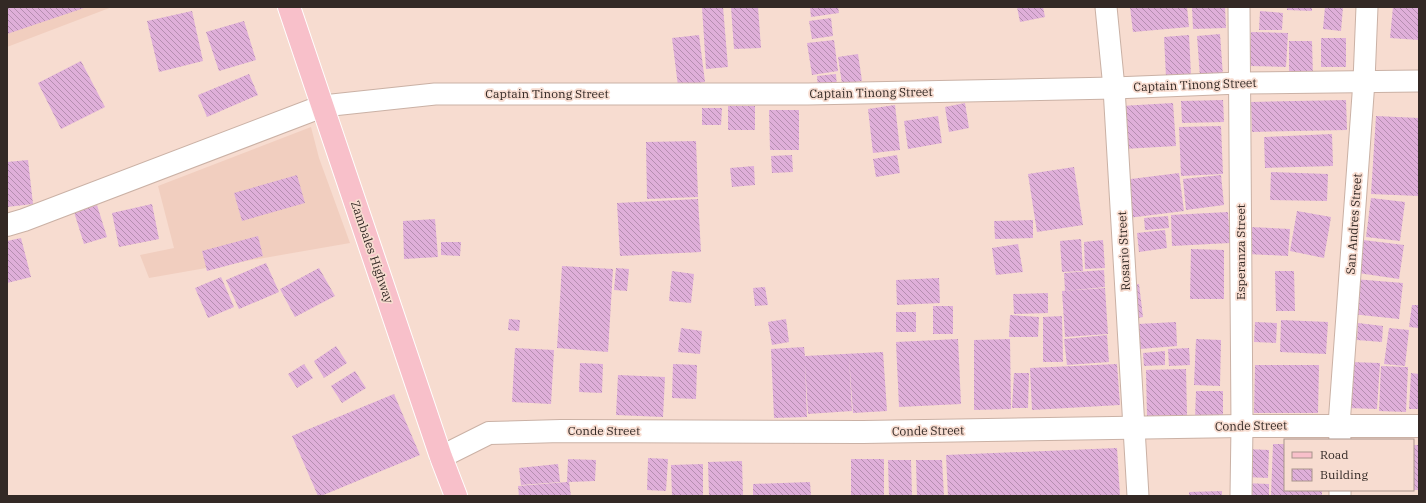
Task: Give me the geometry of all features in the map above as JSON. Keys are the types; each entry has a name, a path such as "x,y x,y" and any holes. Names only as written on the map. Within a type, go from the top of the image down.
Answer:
{"main road":[{"name":"Zambales Highway","path":"289,7 441,457 456,496"}],"street":[{"name":"Rosario Street","path":"1106,7 1114,88 1138,496"},
{"name":"Esperanza Street","path":"1239,7 1242,426 1240,496"},
{"name":"San Andres Street","path":"1340,433 1364,81 1367,7"},
{"name":"Captain Tinong Street","path":"323,106 435,94 808,94 1114,88 1240,83 1419,81"},
{"path":"7,224 24,220 323,106"},
{"name":"Conde Street","path":"441,457 489,433 561,431 863,432 1242,426 1340,433 1419,426"}],"shaded area":[{"path":"7,7 112,7 7,47"},
{"path":"311,127 319,158 350,243 149,278 140,255 174,248 158,186"}],"building":[{"path":"7,7 87,7 7,34"},
{"path":"702,7 723,7 728,67 706,69"},
{"path":"731,7 758,7 761,48 734,49"},
{"path":"810,7 838,7 839,13 811,17"},
{"path":"1017,7 1043,7 1045,17 1020,22"},
{"path":"1130,7 1187,7 1189,27 1133,32"},
{"path":"1192,7 1225,7 1226,28 1193,29"},
{"path":"1287,7 1312,7 1312,11 1287,10"},
{"path":"1325,7 1343,7 1341,31 1323,29"},
{"path":"1393,7 1419,7 1419,40 1390,38"},
{"path":"192,11 203,61 159,72 147,21"},
{"path":"1260,11 1283,13 1282,30 1259,30"},
{"path":"831,18 833,36 812,39 809,21"},
{"path":"244,21 256,60 219,71 206,32"},
{"path":"1251,32 1288,33 1286,67 1249,66"},
{"path":"1220,34 1223,76 1200,77 1197,36"},
{"path":"699,35 705,82 678,86 672,38"},
{"path":"1189,35 1191,75 1166,77 1164,37"},
{"path":"1321,38 1346,38 1346,67 1321,67"},
{"path":"834,40 838,71 812,75 807,43"},
{"path":"1289,41 1312,41 1313,77 1289,77"},
{"path":"858,54 862,81 842,84 838,57"},
{"path":"81,61 105,107 61,129 38,83"},
{"path":"249,74 258,95 207,117 198,95"},
{"path":"836,74 837,88 818,89 817,76"},
{"path":"1223,100 1224,122 1182,123 1181,101"},
{"path":"1346,100 1347,130 1252,132 1251,102"},
{"path":"965,103 969,128 949,132 945,107"},
{"path":"1173,103 1176,146 1124,149 1121,106"},
{"path":"895,105 900,150 873,153 868,109"},
{"path":"728,106 755,106 755,130 728,130"},
{"path":"702,108 722,108 721,125 702,125"},
{"path":"769,110 799,110 799,150 770,150"},
{"path":"938,116 942,143 908,149 904,121"},
{"path":"1376,116 1419,118 1419,196 1371,194"},
{"path":"1221,126 1223,174 1181,176 1179,127"},
{"path":"1332,134 1333,166 1265,168 1264,137"},
{"path":"696,141 698,197 647,199 646,142"},
{"path":"792,155 793,172 772,173 771,156"},
{"path":"897,155 900,173 876,177 873,159"},
{"path":"28,160 33,204 7,207 7,162"},
{"path":"754,166 755,185 732,187 730,168"},
{"path":"1074,167 1083,225 1037,232 1028,174"},
{"path":"1271,172 1328,174 1327,201 1270,200"},
{"path":"1179,173 1184,211 1128,218 1123,180"},
{"path":"297,175 305,203 242,221 234,193"},
{"path":"1221,175 1224,205 1186,210 1183,179"},
{"path":"1371,198 1405,202 1400,241 1366,237"},
{"path":"698,199 701,252 620,256 617,203"},
{"path":"152,204 159,239 119,247 112,213"},
{"path":"97,205 107,237 84,244 74,212"},
{"path":"1297,211 1331,217 1324,258 1290,251"},
{"path":"1228,212 1230,243 1172,246 1171,215"},
{"path":"1168,216 1169,228 1145,230 1144,218"},
{"path":"435,219 438,257 404,259 403,221"},
{"path":"1033,220 1033,238 995,239 994,221"},
{"path":"1249,227 1290,229 1288,256 1247,254"},
{"path":"1165,230 1167,248 1139,252 1137,233"},
{"path":"258,236 263,256 207,271 202,251"},
{"path":"21,238 31,277 7,283 7,241"},
{"path":"1081,239 1083,271 1062,272 1060,241"},
{"path":"1103,240 1105,268 1085,269 1084,242"},
{"path":"1363,240 1404,245 1399,279 1358,273"},
{"path":"441,242 461,242 460,256 441,255"},
{"path":"1018,244 1023,272 996,275 992,248"},
{"path":"1191,249 1224,250 1224,299 1190,299"},
{"path":"266,263 279,292 239,309 226,280"},
{"path":"562,266 613,269 608,352 557,348"},
{"path":"319,268 335,296 295,317 280,289"},
{"path":"616,268 629,269 627,291 614,290"},
{"path":"1104,270 1105,287 1065,291 1064,273"},
{"path":"672,271 694,274 691,303 669,301"},
{"path":"1275,271 1294,271 1295,311 1276,311"},
{"path":"221,277 234,307 208,318 195,288"},
{"path":"939,278 940,303 897,305 896,280"},
{"path":"1354,279 1403,283 1399,319 1351,314"},
{"path":"1139,284 1143,317 1133,319 1129,285"},
{"path":"765,287 768,305 755,306 753,288"},
{"path":"1105,288 1108,334 1065,337 1062,291"},
{"path":"1048,293 1048,313 1014,314 1013,294"},
{"path":"1412,305 1419,305 1419,328 1409,327"},
{"path":"933,306 953,306 953,334 933,334"},
{"path":"896,312 916,312 916,332 896,332"},
{"path":"1010,315 1039,317 1038,337 1009,337"},
{"path":"1062,316 1063,362 1043,362 1043,317"},
{"path":"509,319 520,320 519,331 508,330"},
{"path":"786,319 789,342 772,345 768,322"},
{"path":"1281,320 1328,322 1326,354 1280,352"},
{"path":"1176,322 1177,346 1140,349 1138,324"},
{"path":"1255,322 1277,323 1276,343 1254,342"},
{"path":"1358,323 1383,326 1382,342 1357,340"},
{"path":"681,328 702,331 700,354 678,352"},
{"path":"1389,328 1409,330 1405,366 1384,364"},
{"path":"1107,335 1109,362 1067,365 1064,339"},
{"path":"958,339 961,404 899,407 896,342"},
{"path":"1010,339 1011,409 974,410 974,340"},
{"path":"1196,339 1221,340 1220,386 1194,385"},
{"path":"336,346 347,363 324,378 314,361"},
{"path":"804,347 805,356 883,352 887,411 853,413 849,357 852,411 808,414 805,363 807,417 774,418 771,349"},
{"path":"515,348 554,350 551,404 512,402"},
{"path":"1189,348 1190,365 1169,366 1168,349"},
{"path":"1165,351 1165,365 1144,366 1143,353"},
{"path":"1349,362 1380,363 1377,409 1347,408"},
{"path":"580,363 603,364 602,393 579,392"},
{"path":"304,364 313,378 297,388 288,374"},
{"path":"673,364 697,365 696,399 672,398"},
{"path":"1117,364 1120,405 1032,410 1030,368"},
{"path":"1255,365 1319,365 1318,413 1254,413"},
{"path":"1381,366 1408,367 1406,412 1379,411"},
{"path":"1186,369 1187,415 1147,416 1146,370"},
{"path":"355,371 366,388 342,403 331,386"},
{"path":"1014,373 1029,373 1028,408 1012,408"},
{"path":"1411,373 1419,374 1419,409 1409,409"},
{"path":"618,375 665,377 663,417 616,415"},
{"path":"1196,391 1223,391 1223,418 1195,418"},
{"path":"394,394 420,455 318,496 292,436"},
{"path":"1273,444 1284,444 1284,491 1322,491 1322,496 1271,496"},
{"path":"1414,445 1419,445 1419,490 1414,490"},
{"path":"1117,448 1120,496 948,496 946,455"},
{"path":"1246,449 1269,450 1268,478 1246,477"},
{"path":"648,458 668,459 666,491 647,490"},
{"path":"568,459 596,460 595,481 569,482 571,496 519,496 518,486 567,482"},
{"path":"851,459 884,459 884,496 851,496"},
{"path":"888,460 911,460 912,496 889,496"},
{"path":"916,460 942,460 944,496 917,496"},
{"path":"742,461 743,496 709,496 708,462"},
{"path":"558,464 560,482 521,485 519,468"},
{"path":"703,464 703,496 672,496 671,465"},
{"path":"810,482 811,496 753,496 753,484"},
{"path":"1244,483 1269,484 1269,496 1244,496"},
{"path":"1222,491 1222,496 1189,496 1189,492"}]}
